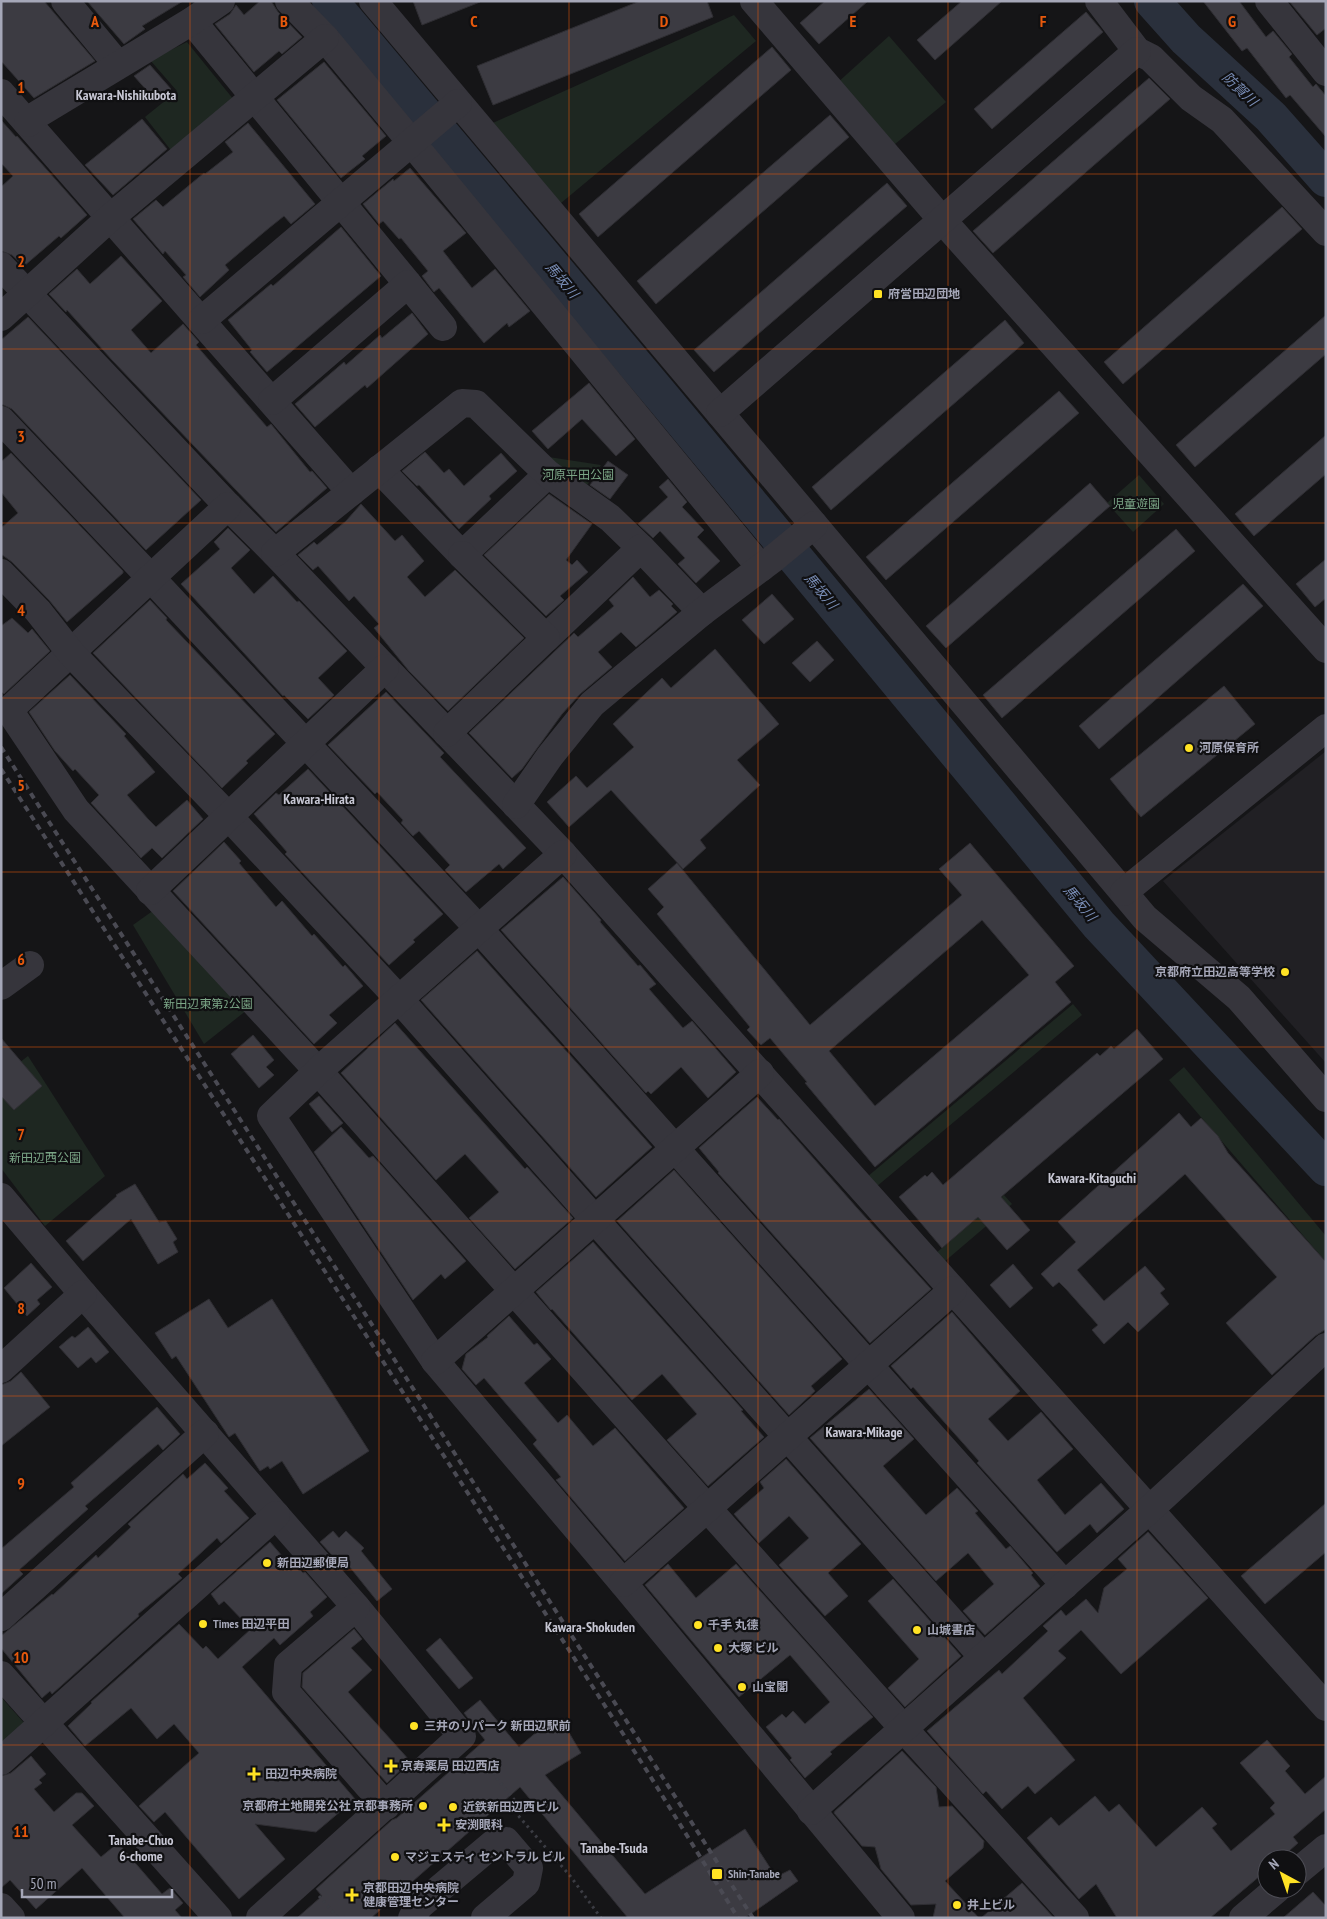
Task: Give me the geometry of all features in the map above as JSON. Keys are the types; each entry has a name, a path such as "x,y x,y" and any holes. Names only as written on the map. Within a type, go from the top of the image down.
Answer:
{"street":[{"path":"65,1 118,65"},
{"path":"28,123 38,114 192,21 221,1"},
{"path":"289,1 418,138 768,563"},
{"path":"373,1 452,108 720,413 810,528 1145,918 1238,998 1326,1098"},
{"path":"754,1 943,221 1326,649"},
{"path":"1099,1 1137,52 1151,58 1191,98 1222,120 1326,232"},
{"path":"1269,1 1321,57"},
{"path":"192,21 444,327"},
{"path":"1,317 110,217 324,38"},
{"path":"720,413 1137,52"},
{"path":"1,93 202,320 350,492"},
{"path":"202,320 452,108"},
{"path":"1,266 228,506 563,854 1326,1707"},
{"path":"272,401 408,284"},
{"path":"275,553 462,404 476,404 548,474 610,518 702,612"},
{"path":"1,420 479,929 1065,1585"},
{"path":"379,469 546,638"},
{"path":"462,555 548,474"},
{"path":"228,506 9,710 76,810 318,1071 903,1728 1075,1918"},
{"path":"516,805 550,756 592,704 702,612 768,563 810,528"},
{"path":"447,733 641,548"},
{"path":"1,573 38,611 71,653 229,817 399,999 983,1657"},
{"path":"150,891 385,668"},
{"path":"1124,892 1326,728"},
{"path":"563,854 318,1071 271,1116 435,1361 624,1583 811,1811 902,1918"},
{"path":"1,986 30,965"},
{"path":"435,1361 760,1073"},
{"path":"2,1198 83,1294 356,1607 462,1736 260,1918"},
{"path":"624,1583 953,1290"},
{"path":"1,1369 83,1294"},
{"path":"811,1811 1065,1585 1326,1347"},
{"path":"1,1617 204,1433"},
{"path":"1,1761 276,1515"},
{"path":"356,1607 288,1665 286,1692 386,1806"},
{"path":"1,1676 218,1918"},
{"path":"412,1918 419,1906 494,1843 506,1841 529,1868 526,1883 486,1918"},
{"path":"1307,1864 1326,1848"},
{"path":"1243,1918 1265,1899"},
{"path":"1,1907 11,1918"}],"path":[{"path":"462,1736 516,1802 516,1812 571,1877 602,1918"},
{"path":"304,1878 338,1918"}],"shaded area":[{"name":"京都府立田辺高等学校","path":"1326,751 1326,1063 1163,881"}],"green space":[{"path":"734,15 756,41 555,208 486,126"},
{"path":"889,36 946,102 889,149 835,85"},
{"path":"187,42 238,105 177,158 145,117 177,91 150,60"},
{"name":"河原平田公園","path":"529,454 601,465 581,494"},
{"name":"児童遊園","path":"1139,475 1164,504 1133,532 1107,503"},
{"name":"新田辺東第2公園","path":"154,910 247,1010 204,1044 133,925"},
{"path":"1073,1004 1082,1015 870,1192 861,1182"},
{"name":"新田辺西公園","path":"28,1056 105,1176 45,1226 1,1168 1,1077"},
{"path":"1184,1067 1326,1236 1326,1262 1169,1080"},
{"path":"1004,1195 1012,1204 937,1268 929,1259"},
{"path":"1,1697 25,1724 1,1745"}],"building":[{"path":"1,1 44,1 95,61 34,98 1,61"},
{"path":"87,1 183,1 142,26 145,29 124,44"},
{"path":"260,1 271,1 278,12 302,37 282,54 279,51 254,72 215,24 230,14 236,5 244,15"},
{"path":"413,1 480,1 480,2 422,25"},
{"path":"640,1 707,1 713,17 493,105 477,66"},
{"path":"825,1 868,1 819,44 800,23"},
{"path":"962,1 1002,1 935,60 917,40"},
{"path":"1203,1 1239,1 1266,37 1273,31 1292,54 1289,57 1313,87 1316,84 1326,96 1326,137 1290,95 1286,98 1247,48 1242,51"},
{"path":"1289,1 1326,1 1326,28 1317,35"},
{"path":"1086,12 1103,32 992,129 974,109"},
{"path":"772,47 791,70 598,237 579,214"},
{"path":"324,62 386,136 362,156 365,159 341,178 277,100"},
{"path":"150,65 171,89 157,102 134,76"},
{"path":"1149,78 1170,99 993,253 973,231"},
{"path":"830,115 849,137 656,304 637,281"},
{"path":"142,119 167,149 113,195 85,165"},
{"path":"1,120 87,215 61,238 59,236 24,266 12,255 1,251 1,187 13,176 1,163"},
{"path":"248,123 315,204 291,224 284,216 269,228 225,265 229,270 200,297 183,277 186,275 165,251 163,254 133,219 156,200 163,207 233,152 225,142"},
{"path":"410,168 466,233 443,251 472,288 495,269 530,311 509,327 507,323 484,343 439,288 434,292 422,276 428,271 401,238 399,239 383,221 379,224 363,204 393,179 394,181"},
{"path":"887,183 907,206 714,372 694,350"},
{"path":"1282,207 1302,229 1123,384 1104,362"},
{"path":"341,227 381,276 267,372 250,352 252,350 228,320 271,284 273,286"},
{"path":"121,256 162,301 131,330 151,353 183,324 199,342 196,345 267,427 271,424 310,472 312,471 327,488 276,532 112,360 67,310 66,312 49,294 77,269 90,284"},
{"path":"412,313 428,334 367,388 365,385 315,427 295,404 344,362 346,365 380,335 382,338"},
{"path":"1326,315 1326,354 1195,467 1176,445"},
{"path":"28,317 201,500 146,550 12,409 1,404 1,340"},
{"path":"1005,320 1024,343 831,510 812,487"},
{"path":"589,383 635,439 616,456 582,419 548,449 532,431"},
{"path":"1059,391 1079,413 886,580 866,557"},
{"path":"1326,435 1326,474 1254,536 1235,514"},
{"path":"425,452 444,473 449,469 464,486 501,453 517,471 489,496 491,499 459,529 419,485 417,486 402,471"},
{"path":"11,453 123,571 67,622 49,600 12,562 1,554 1,528 18,513 1,492 1,462"},
{"path":"608,461 628,475 610,499 590,485"},
{"path":"668,479 687,502 682,507 704,530 697,537 720,561 696,583 678,564 685,558 660,531 653,538 638,524 668,497 659,487"},
{"path":"1090,483 1110,506 946,648 926,626"},
{"path":"549,494 592,524 566,560 572,565 577,560 588,572 560,596 564,600 546,616 484,555"},
{"path":"361,504 395,541 402,535 424,561 407,577 425,597 455,570 524,638 448,711 409,671 374,628 379,624 354,596 349,601 318,566 313,570 298,555 314,542 317,545 346,521"},
{"path":"228,528 250,550 231,568 254,594 273,576 347,651 318,678 334,695 308,719 283,696 181,584 220,549 214,542"},
{"path":"1176,529 1195,551 1002,718 983,695"},
{"path":"1326,559 1326,598 1315,607 1296,584"},
{"path":"633,577 650,597 659,590 673,604 671,606 677,612 636,647 621,632 598,652 612,667 580,694 562,714 522,769 512,778 469,733 574,633 578,637 614,606 609,600"},
{"path":"1243,584 1263,606 1099,749 1079,726"},
{"path":"772,594 794,619 764,644 742,620"},
{"path":"150,600 167,618 166,620 275,734 246,761 248,763 222,788 93,653"},
{"path":"12,618 28,633 32,629 50,651 4,694 1,691 1,626"},
{"path":"817,641 834,660 810,682 792,663"},
{"path":"715,649 779,724 737,760 760,785 700,840 706,848 683,869 611,790 569,827 547,802 576,776 587,788 634,747 613,724 662,678 671,688"},
{"path":"70,675 126,734 124,736 155,772 127,795 148,819 156,827 187,800 203,819 162,858 152,848 141,858 91,803 99,795 55,751 29,712"},
{"path":"1224,686 1255,724 1141,817 1110,779"},
{"path":"386,692 444,753 440,757 526,848 503,869 499,864 466,892 445,870 450,865 419,831 413,836 401,823 403,820 377,792 375,794 328,745"},
{"path":"308,769 443,914 413,940 415,942 389,965 285,854 287,852 254,814 276,793 279,795"},
{"path":"224,842 276,907 282,901 312,936 314,934 343,967 345,965 363,986 329,1015 337,1023 314,1044 173,891"},
{"path":"970,843 1074,966 1055,982 1071,1002 875,1167 770,1038 761,1045 747,1030 750,1027 657,914 664,907 648,889 677,863 810,1025 962,895 939,869","holes":["982,920 1029,975 875,1106 829,1051"]},
{"path":"563,877 638,966 640,965 656,984 649,989 683,1028 692,1021 736,1072 708,1098 681,1067 651,1094 648,1091 646,1093 501,930"},
{"path":"477,951 652,1147 596,1197 421,1000"},
{"path":"395,1023 525,1169 527,1167 573,1218 515,1269 469,1218 499,1192 465,1154 436,1180 341,1073"},
{"path":"1137,1029 1163,1059 1001,1197 1030,1230 1007,1250 978,1217 942,1248 899,1197 925,1175 927,1177 932,1172 943,1185 1097,1053 1100,1056 1111,1046 1114,1049"},
{"path":"253,1035 274,1060 266,1067 274,1075 259,1088 231,1054"},
{"path":"1,1038 42,1086 14,1110 1,1096"},
{"path":"319,1096 343,1123 332,1132 309,1104"},
{"path":"757,1097 779,1119 931,1289 870,1343 718,1173 699,1148"},
{"path":"1179,1113 1191,1127 1201,1118 1218,1136 1228,1153 1326,1262 1326,1329 1315,1336 1272,1375 1226,1323 1277,1277 1185,1174 1077,1270 1104,1301 1145,1266 1165,1289 1160,1293 1169,1304 1138,1332 1128,1322 1104,1344 1092,1330 1098,1325 1066,1289 1059,1282 1053,1287 1041,1274 1076,1242 1058,1222"},
{"path":"341,1127 369,1158 373,1156 466,1261 445,1279 441,1274 413,1300 314,1152"},
{"path":"674,1170 842,1359 811,1386 815,1391 789,1415 617,1221"},
{"path":"135,1184 159,1222 166,1221 177,1239 173,1242 178,1252 158,1264 131,1219 83,1261 66,1241 116,1195"},
{"path":"593,1242 743,1410 741,1411 764,1437 708,1486 667,1440 697,1414 662,1374 632,1400 536,1292"},
{"path":"31,1263 52,1287 37,1300 40,1304 27,1316 4,1288"},
{"path":"1013,1264 1033,1288 1010,1308 990,1285"},
{"path":"209,1299 228,1328 272,1299 369,1451 303,1494 282,1461 270,1469 268,1466 260,1471 235,1433 229,1437 176,1356 172,1359 155,1333"},
{"path":"952,1312 1020,1391 988,1419 1008,1441 1041,1412 1073,1449 1037,1480 1065,1515 1101,1483 1124,1509 1097,1533 1090,1524 1057,1552 977,1463 979,1461 913,1387 911,1389 891,1366"},
{"path":"509,1316 534,1345 537,1343 551,1359 524,1383 558,1423 567,1415 593,1446 615,1428 684,1508 625,1561 556,1480 561,1477 533,1444 537,1440 484,1378 476,1385 462,1369 466,1354 488,1337"},
{"path":"88,1327 109,1352 96,1363 91,1357 78,1368 59,1347 72,1336 75,1338"},
{"path":"21,1372 50,1407 1,1446 1,1385 11,1381"},
{"path":"869,1389 914,1439 883,1466 926,1515 957,1488 978,1511 975,1513 1006,1549 1010,1546 1033,1573 1031,1575 1040,1586 985,1635 963,1611 994,1584 968,1553 936,1581 810,1438"},
{"path":"157,1407 180,1434 163,1450 158,1444 85,1506 88,1509 19,1570 23,1574 1,1594 1,1549 74,1487 71,1483"},
{"path":"786,1459 861,1544 828,1573 848,1596 825,1616 779,1565 809,1538 789,1516 759,1543 734,1514 764,1488 760,1482"},
{"path":"205,1463 228,1488 224,1491 249,1518 221,1543 217,1538 178,1574 182,1578 138,1614 139,1616 52,1694 50,1691 42,1698 1,1648 1,1636 53,1595 96,1555 98,1558 131,1527 128,1524 183,1474 187,1479"},
{"path":"1326,1503 1326,1552 1265,1604 1241,1576"},
{"path":"333,1531 339,1538 346,1531 364,1548 361,1551 392,1589 377,1601 345,1561 341,1565 320,1542"},
{"path":"1148,1532 1208,1598 1121,1674 1081,1630 1058,1651 1066,1658 1023,1698 1075,1760 1035,1794 1028,1786 1002,1809 986,1791 983,1794 927,1731 999,1670 1002,1674 1048,1631 1043,1626 1061,1610 1066,1616 1086,1599 1098,1613 1104,1588 1127,1569 1118,1559"},
{"path":"270,1542 289,1564 292,1562 303,1573 305,1572 327,1597 310,1612 313,1616 280,1645 274,1638 242,1667 355,1799 316,1832 255,1824 285,1859 239,1899 165,1812 154,1822 139,1806 199,1753 174,1724 157,1739 131,1708 85,1746 68,1726 91,1702 179,1624 203,1649 206,1646 218,1659 251,1629 224,1601 219,1605 211,1594"},
{"path":"668,1564 696,1598 736,1564 873,1717 830,1752 832,1754 805,1778 790,1760 792,1758 766,1727 782,1714 786,1718 793,1711 805,1724 830,1702 790,1655 739,1697 645,1585"},
{"path":"893,1579 961,1656 905,1707 888,1688 919,1659 868,1601"},
{"path":"354,1629 362,1639 351,1648 372,1670 348,1692 410,1761 387,1783 302,1687 303,1673"},
{"path":"440,1638 473,1678 459,1689 426,1650"},
{"path":"480,1700 519,1747 552,1719 564,1733 568,1731 581,1753 545,1775 645,1894 745,1829 776,1877 790,1870 798,1881 745,1918 628,1918 520,1787 371,1918 297,1918 322,1896 316,1889 485,1740 464,1713"},
{"path":"1267,1740 1290,1766 1285,1771 1305,1794 1326,1776 1326,1809 1293,1837 1298,1843 1291,1849 1257,1849 1257,1878 1210,1918 1117,1918 1096,1884 1079,1899 1027,1838 1051,1817 1059,1826 1095,1796 1109,1812 1119,1804 1156,1847 1202,1807 1217,1824 1212,1828 1231,1851 1275,1814 1270,1808 1275,1803 1240,1763"},
{"path":"902,1751 936,1787 939,1807 952,1806 984,1841 983,1848 945,1881 979,1918 933,1918 936,1904 911,1905 881,1869 875,1847 862,1846 834,1813"},
{"path":"31,1756 46,1774 39,1780 42,1783 34,1789 54,1812 76,1793 82,1793 94,1806 72,1825 101,1857 118,1843 162,1894 170,1888 183,1903 175,1910 182,1918 125,1918 82,1868 36,1909 10,1880 1,1888 1,1776 11,1773"},
{"path":"1022,1883 1054,1918 981,1918"},
{"path":"1313,1892 1326,1906 1326,1918 1283,1918 1307,1899"}],"waterway":[{"name":"馬坂川","path":"330,1 663,398 1099,925 1326,1168"},
{"name":"防賀川","path":"1152,1 1186,39 1271,117 1326,179"}],"railway":[{"path":"1,747 753,1918"},
{"path":"1,769 647,1771 738,1918"}],"place":[{"name":"府営田辺団地","path":"878,294"},
{"name":"河原保育所","path":"1189,748"},
{"name":"京都府立田辺高等学校","path":"1285,972"},
{"name":"新田辺郵便局","path":"267,1563"},
{"name":"Times 田辺平田","path":"203,1624"},
{"name":"千手 丸德","path":"698,1625"},
{"name":"山城書店","path":"917,1630"},
{"name":"大塚 ビル","path":"718,1648"},
{"name":"山宝閣","path":"742,1687"},
{"name":"三井のリパーク 新田辺駅前","path":"414,1726"},
{"name":"京寿薬局 田辺西店","path":"391,1766"},
{"name":"田辺中央病院","path":"254,1774"},
{"name":"京都府土地開発公社 京都事務所","path":"423,1806"},
{"name":"近鉄新田辺西ビル","path":"453,1807"},
{"name":"安渕眼科","path":"444,1825"},
{"name":"マジェスティ セントラル ビル","path":"395,1857"},
{"name":"Shin-Tanabe","path":"717,1874"},
{"name":"京都田辺中央病院 健康管理センター","path":"352,1895"},
{"name":"井上ビル","path":"957,1905"}],"district":[{"name":"Kawara-Nishikubota","path":"126,95"},
{"name":"Kawara-Hirata","path":"319,799"},
{"name":"Kawara-Kitaguchi","path":"1092,1178"},
{"name":"Kawara-Mikage","path":"864,1432"},
{"name":"Kawara-Shokuden","path":"590,1627"},
{"name":"Tanabe-Chuo 6-chome","path":"141,1848"},
{"name":"Tanabe-Tsuda","path":"614,1848"}]}
